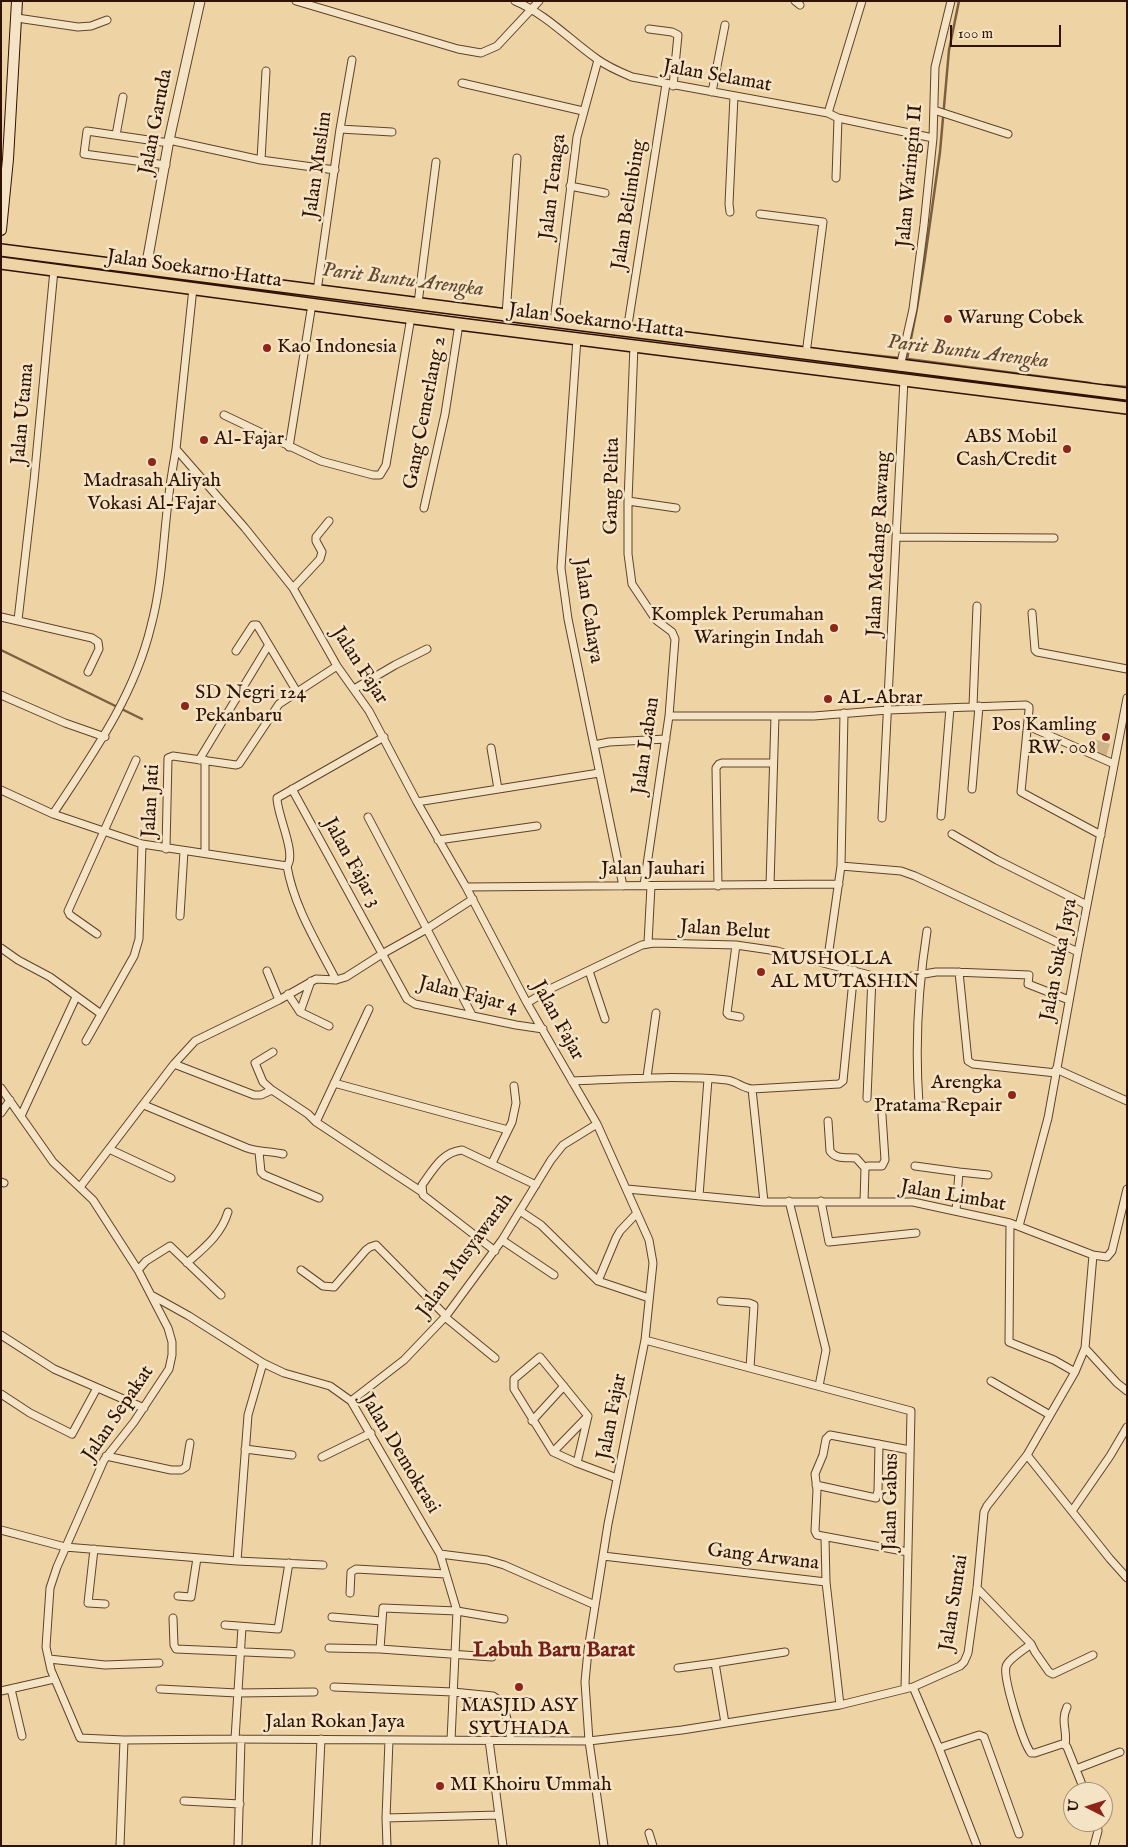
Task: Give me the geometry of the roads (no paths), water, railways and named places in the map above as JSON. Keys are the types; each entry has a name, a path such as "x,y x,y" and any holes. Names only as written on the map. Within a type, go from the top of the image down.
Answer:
{"main road":[{"path":"1,230 18,1"},
{"name":"Jalan Soekarno Hatta","path":"1,250 418,301 806,354 1127,394"},
{"name":"Jalan Soekarno Hatta","path":"1,263 459,324 1127,408"},
{"path":"732,358 734,344"}],"street":[{"name":"Jalan Garuda","path":"147,267 169,141 200,1"},
{"path":"296,1 458,49 481,53 497,46 539,1"},
{"name":"Jalan Selamat","path":"515,1 532,8 598,60 632,77 828,113 838,118 934,138"},
{"path":"828,113 862,1"},
{"name":"Jalan Waringin II","path":"900,365 912,309 934,138 940,113 935,67 951,1"},
{"path":"17,18 78,27 91,26 107,20"},
{"path":"712,92 725,26"},
{"name":"Jalan Belimbing","path":"627,329 678,35 672,32 649,29"},
{"name":"Jalan Muslim","path":"317,290 352,60"},
{"name":"Jalan Tenaga","path":"554,320 577,136 598,60"},
{"path":"261,160 266,71"},
{"path":"462,84 583,111"},
{"path":"730,212 734,96"},
{"path":"116,135 123,97"},
{"path":"940,113 1008,134"},
{"path":"836,178 838,118"},
{"path":"340,129 392,132"},
{"path":"166,165 84,154 87,131 169,141 261,160 335,170"},
{"path":"506,313 517,158"},
{"path":"418,301 436,162"},
{"path":"570,186 604,193"},
{"path":"760,214 823,222 806,354"},
{"name":"Jalan Utama","path":"18,620 34,481 54,270"},
{"path":"53,814 105,737 117,715 142,657 156,607 176,449 193,288"},
{"path":"289,447 312,304"},
{"path":"224,415 321,461 373,475 380,475 386,464 411,317"},
{"name":"Gang Cemerlang 2","path":"424,508 445,414 459,324"},
{"name":"Jalan Cahaya","path":"577,338 561,568 568,619 623,886"},
{"name":"Gang Pelita","path":"634,345 628,501 628,554 632,584 656,620"},
{"name":"Jalan Medang Rawang","path":"882,818 904,379"},
{"name":"Jalan Fajar","path":"176,449 245,528 293,588 337,666 384,737 417,802 473,899 527,1003 596,1124 627,1189 652,1250 653,1262 645,1340 603,1556 588,1650 585,1682 590,1740 604,1846"},
{"path":"628,501 676,508"},
{"path":"293,588 320,559 322,552 316,537 328,521"},
{"path":"897,537 1054,538"},
{"path":"972,789 976,706 977,606"},
{"path":"1032,614 1036,652 1127,669"},
{"path":"1,617 92,638 98,642 99,649 88,672"},
{"name":"Jalan Laban","path":"648,943 647,886 669,716 675,639 672,632 656,620"},
{"path":"236,651 255,624 296,692"},
{"path":"205,853 202,760 268,646"},
{"path":"354,689 395,665 428,649"},
{"name":"Jalan Jati","path":"166,849 167,760 173,756 239,764 278,704 337,666"},
{"path":"1,695 66,723 105,737"},
{"name":"Jalan Suka Jaya","path":"1019,1226 1048,1118 1127,698"},
{"path":"669,716 814,716 888,710 1027,705 1029,710 1022,794 1100,834"},
{"path":"941,816 950,708"},
{"path":"827,964 840,884 844,713"},
{"path":"770,885 775,716"},
{"path":"1028,726 1114,764"},
{"path":"336,980 290,887 287,866 290,854 277,798 384,737"},
{"path":"594,745 609,742 666,739"},
{"path":"491,748 498,789"},
{"path":"97,934 70,915 68,911 136,760"},
{"path":"718,886 716,768 722,763 773,763"},
{"path":"417,802 599,773"},
{"name":"Jalan Fajar 3","path":"292,789 382,954"},
{"path":"1,790 53,814 142,844 287,866"},
{"path":"368,817 472,1016"},
{"path":"438,840 537,826"},
{"path":"952,834 997,860 1087,905"},
{"path":"86,1041 134,956 139,939 142,844"},
{"path":"180,916 184,851"},
{"path":"841,866 901,872 915,876 1078,952"},
{"name":"Jalan Jauhari","path":"466,887 840,884"},
{"path":"80,1188 174,1064 195,1041 279,1000 311,981 316,979 336,980 346,977 382,954 426,930 473,899"},
{"path":"927,931 920,976 919,1104 922,1106 961,1106"},
{"name":"Jalan Belut","path":"527,1003 540,994 648,943 736,945 777,951 872,976 901,978 936,972 1028,975 1028,984 1069,1000"},
{"path":"736,945 727,1013 740,1017"},
{"path":"1,948 18,960 50,977 101,1014"},
{"name":"Jalan Fajar 4","path":"382,954 411,1003 543,1029"},
{"path":"572,1081 648,1077 708,1079 732,1081 752,1089 841,1083 843,1081 854,970"},
{"path":"268,971 279,1000"},
{"path":"590,971 605,1020"},
{"path":"959,972 968,1061 973,1064 1056,1071 1127,1101"},
{"path":"867,1098 872,976"},
{"path":"300,1012 311,981"},
{"path":"288,994 300,1012 329,1026"},
{"path":"22,1116 76,997"},
{"path":"316,1122 369,1009"},
{"path":"648,1077 656,1013"},
{"path":"273,1052 255,1063 263,1082 308,1114 316,1122 422,1192 423,1195 495,1251"},
{"path":"174,1064 254,1095 261,1095 272,1090"},
{"path":"699,1196 708,1079"},
{"path":"334,1083 508,1130"},
{"path":"492,1164 508,1130 516,1103 514,1086"},
{"name":"Jalan Sepakat","path":"1,1088 53,1162 93,1200 138,1270 168,1328 172,1342 169,1369 144,1408 106,1456 56,1568 48,1606 46,1646 54,1679 80,1738"},
{"path":"752,1089 764,1202"},
{"path":"1,1113 10,1100"},
{"path":"144,1105 259,1152 271,1151 282,1154"},
{"path":"866,1168 868,1166 884,1165 882,1115"},
{"path":"828,1121 830,1151 833,1155 856,1158 866,1168 864,1202"},
{"name":"Jalan Musyawarah","path":"352,1401 404,1360 446,1317 495,1251 551,1160 563,1145 596,1124"},
{"path":"109,1149 171,1178"},
{"path":"422,1192 422,1185 444,1156 452,1151 462,1150 536,1185"},
{"path":"259,1152 260,1172 319,1198"},
{"path":"915,1166 988,1175"},
{"path":"956,1211 959,1172"},
{"name":"Jalan Limbat","path":"627,1189 764,1202 913,1202 1010,1223 1093,1255"},
{"path":"1093,1255 1107,1257 1112,1251 1127,1189"},
{"path":"821,1201 829,1242 916,1233"},
{"path":"789,1202 826,1350 819,1386"},
{"path":"520,1211 541,1225 598,1281 649,1298"},
{"path":"187,1262 220,1231 228,1212"},
{"path":"598,1281 616,1238 636,1213"},
{"path":"1010,1223 1009,1342 1054,1360 1075,1372"},
{"path":"502,1240 554,1275"},
{"path":"301,1270 323,1286 334,1287 366,1250 376,1245 446,1317 494,1358"},
{"path":"138,1270 146,1261 170,1246 221,1295"},
{"name":"Jalan Suntai","path":"590,1740 682,1730 840,1705 913,1687 964,1662 968,1653 977,1588 984,1512 1027,1455 1075,1372 1085,1348 1093,1255"},
{"name":"Jalan Demokrasi","path":"152,1296 189,1316 263,1363 284,1373 330,1386 352,1401 440,1554 457,1611 451,1740"},
{"path":"721,1301 754,1305 750,1368"},
{"path":"1,1335 54,1369 144,1408"},
{"name":"Jalan Gabus","path":"645,1340 911,1410 905,1689"},
{"path":"1085,1348 1117,1383 1127,1391"},
{"path":"588,1416 540,1357 514,1379 514,1389 532,1421 553,1452 617,1478"},
{"path":"237,1561 248,1415 263,1363"},
{"path":"990,1382 1050,1415"},
{"path":"532,1421 564,1386"},
{"path":"1,1394 30,1413 72,1434 97,1388"},
{"path":"577,1463 588,1416"},
{"path":"553,1452 588,1416"},
{"path":"1072,1511 1110,1456 1127,1427"},
{"path":"322,1457 371,1433"},
{"path":"908,1552 818,1536 815,1531 815,1480 816,1469 823,1455 826,1440 830,1435 910,1450"},
{"path":"106,1456 171,1470 181,1470 188,1463 190,1443"},
{"path":"816,1485 876,1498 878,1491 879,1444"},
{"path":"245,1449 292,1455"},
{"path":"1027,1455 1127,1578"},
{"path":"1,1530 66,1547 237,1561 323,1565"},
{"path":"825,1538 826,1582"},
{"path":"94,1549 88,1603 105,1604"},
{"path":"440,1554 487,1560 504,1565 595,1605"},
{"name":"Gang Arwana","path":"603,1556 826,1582 840,1705"},
{"path":"178,1596 191,1597 197,1558"},
{"path":"226,1625 278,1629 289,1563"},
{"path":"350,1593 351,1572 356,1569 446,1574"},
{"path":"977,1588 1032,1644 1035,1652 1049,1672 1051,1673 1093,1656"},
{"path":"380,1649 383,1608 457,1611 504,1619"},
{"path":"332,1617 382,1621"},
{"path":"174,1618 175,1648 290,1654"},
{"path":"238,1846 240,1804 237,1693 242,1627"},
{"path":"1032,1644 1008,1662 1005,1668 1012,1702 1031,1752 1034,1753 1062,1744 1067,1747 1081,1782"},
{"path":"329,1648 380,1649 492,1657"},
{"path":"678,1668 785,1652"},
{"path":"48,1659 105,1665 160,1663"},
{"path":"715,1663 725,1723"},
{"path":"1,1691 54,1679"},
{"path":"334,1687 453,1692 493,1696 498,1699 504,1708 511,1740"},
{"path":"913,1687 977,1846"},
{"path":"11,1689 22,1736"},
{"path":"160,1689 237,1693 314,1692"},
{"path":"1065,1746 1063,1718 1067,1707"},
{"path":"939,1748 978,1735 984,1737 1019,1834"},
{"name":"Jalan Rokan Jaya","path":"80,1738 124,1740 590,1740"},
{"path":"316,1846 322,1739"},
{"path":"120,1846 124,1740"},
{"path":"387,1846 386,1818 389,1740"},
{"path":"489,1740 503,1846"},
{"path":"1076,1769 1120,1752"},
{"path":"184,1801 240,1804"},
{"path":"386,1818 499,1815"},
{"path":"1094,1846 1098,1832"},
{"path":"650,1834 653,1846"}],"waterway":[{"path":"907,359 925,258 940,152 949,50 959,1"},
{"name":"Parit Buntu Arengka","path":"480,306 566,317"},
{"name":"Parit Buntu Arengka","path":"821,350 834,351"},
{"name":"Parit Buntu Arengka","path":"842,352 900,358"},
{"name":"Parit Buntu Arengka","path":"908,359 1090,383"},
{"name":"Parit Buntu Arengka","path":"1106,385 1127,387"},
{"path":"1,650 142,719"}],"place":[{"name":"Warung Cobek","path":"948,319"},
{"name":"Kao Indonesia","path":"267,348"},
{"name":"Al-Fajar","path":"204,440"},
{"name":"ABS Mobil Cash/Credit","path":"1067,449"},
{"name":"Madrasah Aliyah Vokasi Al-Fajar","path":"152,462"},
{"name":"Komplek Perumahan Waringin Indah","path":"834,628"},
{"name":"AL-Abrar","path":"828,699"},
{"name":"SD Negri 124 Pekanbaru","path":"185,706"},
{"name":"Pos Kamling RW. 008","path":"1106,737"},
{"name":"MUSHOLLA AL MUTASHIN","path":"761,972"},
{"name":"Arengka Pratama Repair","path":"1012,1095"},
{"name":"MASJID ASY SYUHADA","path":"519,1687"},
{"name":"MI Khoiru Ummah","path":"440,1786"}],"district":[{"name":"Labuh Baru Barat","path":"554,1651"}]}
